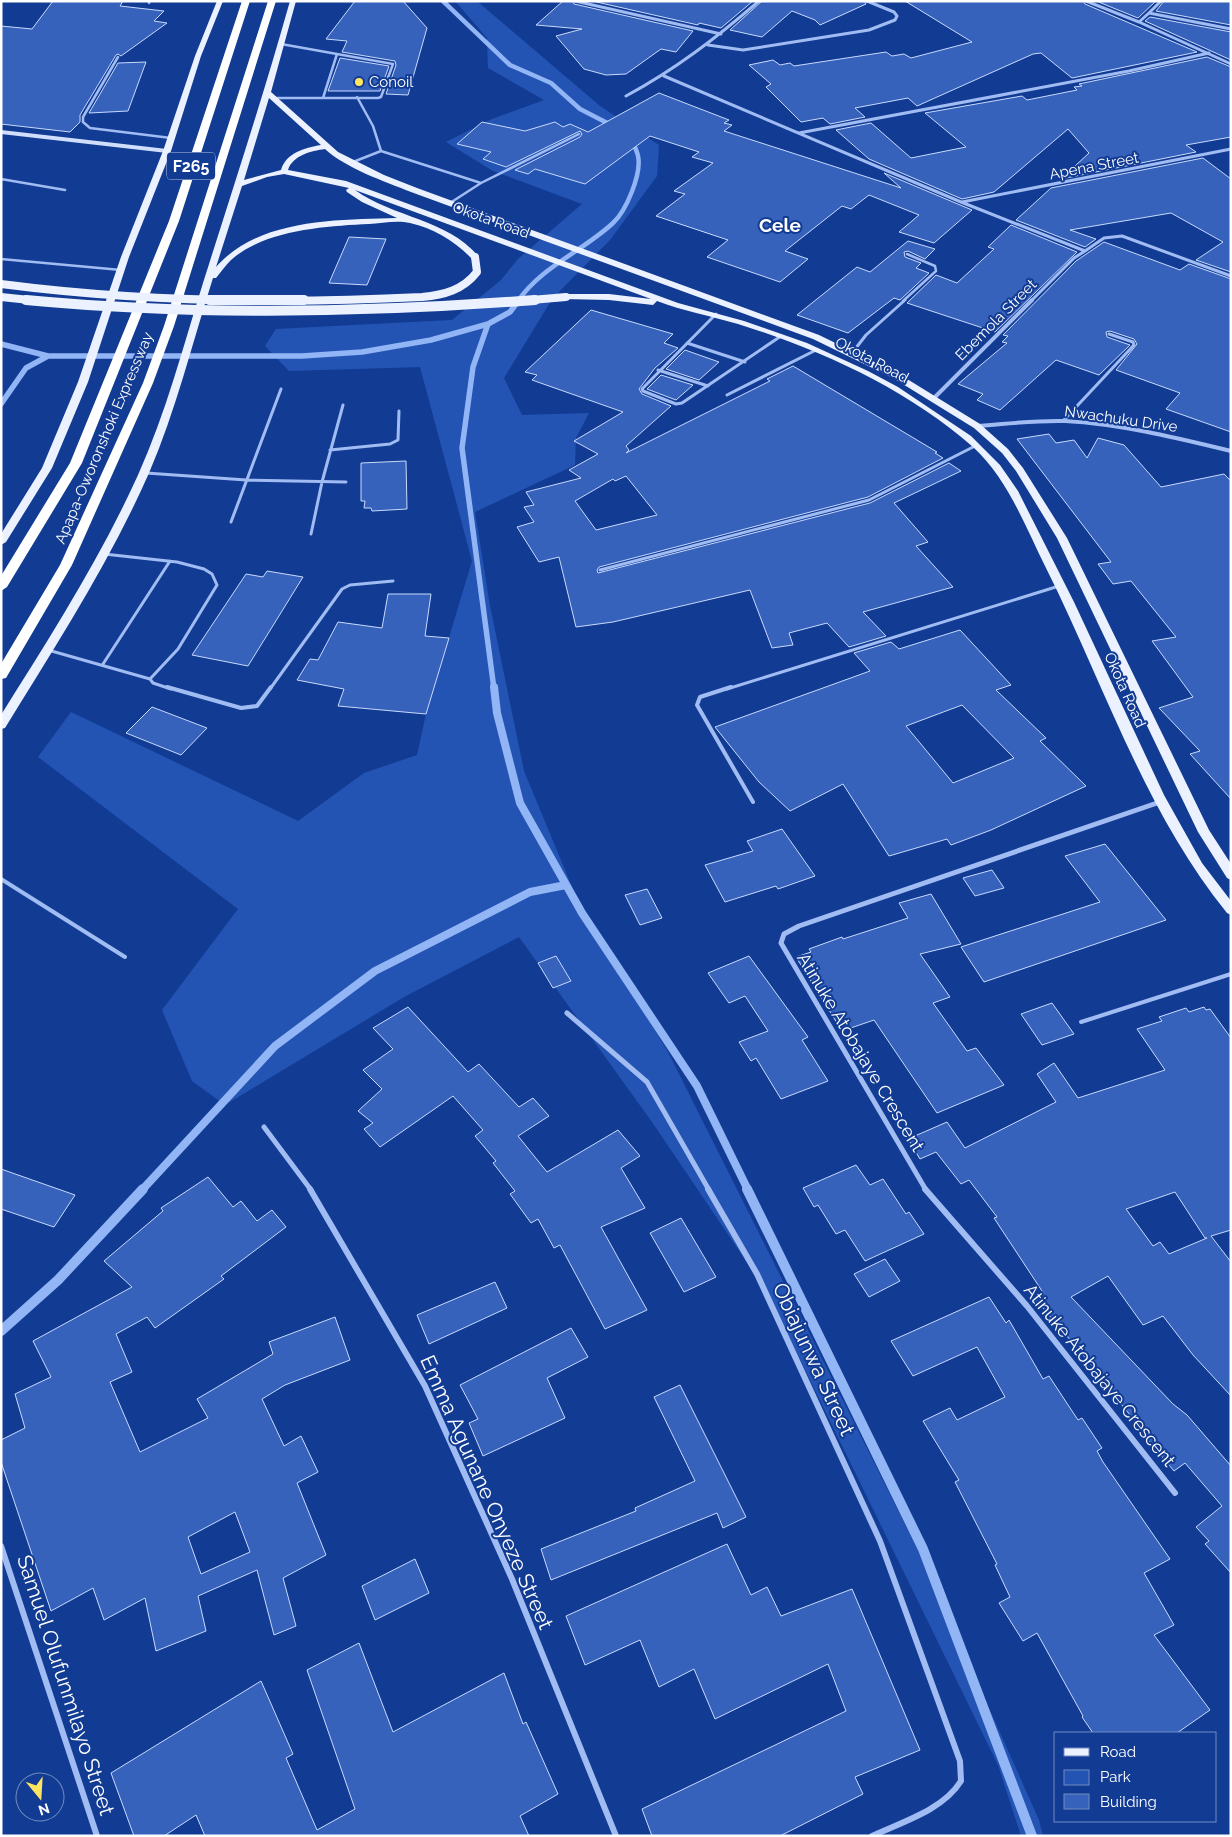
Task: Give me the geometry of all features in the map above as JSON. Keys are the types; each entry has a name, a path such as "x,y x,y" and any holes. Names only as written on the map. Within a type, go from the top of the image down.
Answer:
{"highway":[{"name":"Apapa-Oworonshoki Expressway","path":"1,587 76,463 107,389 174,221 223,66 246,1"},
{"name":"Apapa-Oworonshoki Expressway","path":"1,675 66,565 148,383 169,326 272,1"}],"main road":[{"path":"1,542 47,468 83,382 100,327 167,151 198,56 220,1"},
{"path":"1,725 48,650 103,554 144,473 178,384 193,328 293,1"},
{"name":"Okota Road","path":"266,91 326,147 351,163 450,203 776,321 852,353 934,398 977,426 1006,451 1035,492 1062,538 1204,832 1231,875"},
{"path":"1,132 167,151"},
{"path":"284,172 285,165 294,157 314,148 326,147"},
{"name":"Okota Road","path":"237,185 284,172 343,184 495,237 675,305 716,314 818,349 890,385 952,425 977,445 1005,478 1062,586 1160,802 1215,892 1231,910"},
{"path":"1,284 114,295 215,300 413,297 440,294 466,284 477,272 475,258 469,249 438,232 406,220 357,196 343,184"},
{"path":"204,294 214,274 224,261 236,252 266,238 323,224 406,220"},
{"path":"1,297 147,310 286,312 406,310 566,296 609,297 675,305"},
{"path":"766,330 776,321"},
{"path":"1110,693 1134,690"}],"street":[{"path":"574,1 721,34"},
{"path":"626,96 664,76 708,45 759,1"},
{"path":"708,45 743,50 869,30 895,20 897,16 894,12 867,1"},
{"path":"1086,1 1139,22 1231,64"},
{"path":"1139,22 1161,1"},
{"path":"1149,13 1231,28"},
{"path":"799,133 1129,71 1209,53"},
{"path":"664,76 962,202 1085,251"},
{"name":"Apena Street","path":"962,202 1231,149"},
{"name":"Ebemola Street","path":"934,398 1074,258 1104,238 1122,236 1231,276"},
{"name":"Nwachuku Drive","path":"977,426 1040,421 1063,422 1121,428 1231,451"},
{"name":"Atinuke Atobajaye Crescent","path":"1160,802 799,926 780,938 783,951 923,1186 1028,1306 1175,1493"},
{"name":"Obiajunwa Street","path":"567,1014 647,1082 757,1274 880,1541 960,1761 961,1781 954,1791 940,1802 872,1836"},
{"name":"Emma Agunane Onyeze Street","path":"264,1127 318,1200 425,1386 512,1579 616,1836"},
{"name":"Samuel Olufunmilayo Street","path":"1,1546 97,1836"}],"lane":[{"path":"275,98 381,97 393,64 280,44"},
{"path":"323,98 337,54"},
{"path":"118,57 83,117 83,122 90,128 171,138"},
{"path":"357,97 374,126 381,151"},
{"path":"450,203 481,183 579,134"},
{"path":"351,163 381,151 481,183"},
{"path":"1,179 65,190"},
{"path":"852,353 866,335 936,271 935,266 929,262 907,254"},
{"path":"1,259 121,270"},
{"path":"716,314 658,370 642,389 643,391 676,404 682,403 781,336"},
{"path":"1063,422 1134,345 1133,342 1109,334"},
{"path":"687,343 745,362"},
{"path":"727,395 818,349"},
{"path":"658,370 708,386"},
{"path":"231,522 281,389"},
{"path":"311,534 322,482 343,405"},
{"path":"330,450 390,444 398,440 399,411"},
{"path":"600,570 869,500 977,445"},
{"path":"144,473 246,480 346,482"},
{"path":"103,554 170,561 203,569 212,575 217,585 178,649 150,679"},
{"path":"103,664 170,561"},
{"path":"48,650 103,664 150,679 153,684 241,708 257,706 342,589 350,585 393,581"},
{"path":"754,802 697,705 700,697 1062,586"},
{"path":"1,879 126,957"},
{"path":"1081,1022 1231,974"}],"green space":[{"path":"455,1 477,1 600,106 659,145 657,176 610,240 552,299 504,378 522,415 589,413 576,438 575,465 475,512 490,606 524,771 582,911 667,1050 921,1556 1039,1820 1043,1836 1021,1836 998,1765 767,1292 652,1122 519,937 404,997 225,1105 192,1081 162,1010 238,909 38,757 71,712 298,821 364,773 417,755 426,714 472,561 420,367 289,371 265,346 276,329 452,320 501,280 518,259 582,204 493,171 446,142 492,119 544,100 488,68 487,38"}],"building":[{"path":"53,1 123,1 120,6 164,11 154,21 167,23 121,56 116,55 80,115 80,122 70,132 1,124 1,26 32,29"},
{"path":"355,1 403,1 427,28 408,95 386,94 396,65 395,61 342,52 347,41 326,39"},
{"path":"563,1 572,1 574,4 693,31 676,52 661,49 626,74 606,75 584,69 556,36 582,29 536,25"},
{"path":"592,1 753,1 721,28 699,23 698,25"},
{"path":"762,1 864,1 866,4 820,25 815,20 792,11 762,37 730,30"},
{"path":"905,1 1083,1 1085,4 1197,52 1072,78 1041,53 1033,54 917,106 908,98 855,108 865,117 830,124 823,118 801,122 766,87 771,84 749,65 773,60 780,65 790,63 794,66 886,52 892,56 904,54 911,58 972,42"},
{"path":"1096,1 1156,1 1138,18"},
{"path":"1164,1 1231,1 1231,25 1156,11"},
{"path":"1150,17 1231,32 1231,60 1145,21"},
{"path":"1207,57 1231,67 1231,137 1186,145 1196,152 1061,179 1089,153 1068,129 994,192 962,199 869,159 836,130 871,123 911,158 966,147 925,113 1022,96 1027,100 1077,90 1074,87 1082,86 1079,84"},
{"path":"340,58 389,66 380,91 328,91"},
{"path":"146,62 128,111 89,113 118,63"},
{"path":"659,93 729,120 724,123 732,125 724,131 901,188 884,173 972,210 934,243 899,232 919,215 869,195 851,209 842,206 785,251 808,259 780,282 707,257 728,240 656,216 685,194 674,191 713,163 692,157 699,152 650,136 585,184 535,169 528,174 515,170 580,137 582,134 580,131 506,167 483,159 491,152 457,144 482,122 525,131 555,122 563,127 570,124 588,132"},
{"path":"1203,158 1231,179 1231,272 1196,260 1223,242 1171,213 1070,230 1096,239 1085,247 1016,220 1051,188"},
{"path":"1011,225 1077,252 995,332 907,303 936,275 957,283 994,249 988,247"},
{"path":"349,237 386,239 367,285 329,283"},
{"path":"908,241 935,249 925,259 908,251 904,252 905,257 921,263 916,268 929,273 900,300 894,298 848,333 797,315 857,267 870,272"},
{"path":"1104,242 1180,270 1189,264 1231,279 1231,432 1166,409 1180,393 1116,370 1137,344 1134,339 1110,331 1106,332 1107,337 1130,345 1099,375 1056,360 1000,410 977,400 983,394 958,384 1007,343 1002,342 1008,336 1003,335 1076,261"},
{"path":"591,310 673,334 664,343 678,348 655,368 639,389 642,394 671,406 626,446 629,450 626,453 770,381 767,379 793,366 937,452 935,453 943,458 868,497 599,567 598,573 870,503 949,463 961,471 894,503 928,542 916,546 953,587 863,612 886,636 849,647 827,623 789,633 793,645 772,648 750,590 613,622 576,627 559,557 539,562 517,527 534,522 524,507 534,505 526,492 581,478 569,470 598,454 574,441 623,412 532,380 537,375 525,372","holes":["626,476 657,515 596,530 575,501 613,479 615,481"]},
{"path":"685,350 719,362 699,380 666,369"},
{"path":"661,375 693,385 676,400 647,389"},
{"path":"1049,434 1056,443 1074,440 1087,458 1098,438 1124,445 1161,487 1224,474 1231,481 1231,799 1190,754 1200,751 1159,708 1193,697 1152,641 1176,637 1131,581 1113,584 1098,564 1111,562 1017,439"},
{"path":"406,461 407,509 372,511 371,508 364,508 365,501 361,501 361,463"},
{"path":"267,571 303,577 248,666 192,655 246,574 263,577"},
{"path":"388,594 431,594 425,636 449,638 426,714 338,706 344,689 297,680 310,659 318,660 338,622 382,628"},
{"path":"960,630 1011,685 996,690 1046,738 1040,741 1086,786 991,830 951,845 947,839 889,856 843,784 790,811 759,782 715,727 870,671 854,653 891,642 899,649","holes":["962,705 1014,758 953,783 906,726"]},
{"path":"152,707 207,728 181,755 126,733"},
{"path":"782,829 815,876 778,889 776,886 725,902 705,865 753,851 747,841"},
{"path":"1105,844 1166,920 984,982 961,947 1100,902 1065,856"},
{"path":"992,870 1004,888 975,896 963,878"},
{"path":"647,889 662,918 640,925 625,895"},
{"path":"931,894 961,944 920,954 950,997 933,1003 967,1051 976,1048 1004,1085 937,1113 874,1020 842,1031 796,957 811,952 809,949 842,937 843,939 908,918 899,903"},
{"path":"556,956 571,981 553,988 538,963"},
{"path":"749,956 808,1037 802,1040 828,1081 781,1099 756,1058 751,1061 739,1042 768,1031 745,996 729,1003 708,973"},
{"path":"1052,1003 1074,1034 1042,1045 1021,1014"},
{"path":"408,1007 468,1072 479,1064 519,1107 533,1098 549,1116 518,1136 547,1172 618,1130 640,1156 621,1168 645,1208 601,1227 647,1310 605,1329 560,1245 554,1248 538,1219 531,1223 510,1194 515,1191 493,1163 496,1161 475,1136 483,1130 453,1096 380,1147 364,1129 373,1123 358,1111 382,1089 363,1070 393,1049 373,1028"},
{"path":"1204,1007 1206,1010 1210,1009 1231,1038 1231,1230 1211,1236 1231,1262 1231,1396 1193,1355 1163,1316 1143,1325 1108,1276 1071,1297 1173,1404 1187,1415 1231,1466 1231,1573 1205,1544 1209,1541 1196,1527 1222,1506 1185,1463 1174,1471 1093,1370 1095,1369 1036,1300 1044,1294 994,1218 997,1217 969,1180 961,1184 936,1152 920,1159 908,1139 947,1122 965,1148 1056,1102 1037,1074 1054,1063 1078,1098 1165,1070 1137,1029 1162,1021 1159,1017 1186,1008 1189,1012","holes":["1175,1192 1205,1238 1207,1238 1169,1254 1160,1242 1153,1246 1126,1209"]},
{"path":"856,1165 870,1185 883,1179 906,1214 909,1212 924,1234 865,1261 845,1230 836,1234 818,1205 814,1207 803,1188"},
{"path":"1,1169 75,1195 54,1227 1,1209"},
{"path":"208,1177 233,1207 241,1201 257,1221 272,1210 286,1227 221,1276 224,1279 155,1328 147,1317 116,1334 132,1372 110,1382 140,1452 208,1418 197,1399 273,1354 269,1342 335,1317 350,1360 285,1385 262,1399 284,1446 301,1436 318,1472 297,1483 326,1555 283,1578 296,1626 274,1635 257,1570 198,1596 206,1631 156,1651 145,1598 104,1620 93,1588 51,1611 1,1462 1,1440 25,1428 15,1394 51,1377 33,1341 132,1287 104,1261 163,1211 161,1208","holes":["235,1512 250,1552 201,1574 188,1537"]},
{"path":"681,1218 716,1277 684,1292 650,1233"},
{"path":"885,1259 900,1281 869,1297 854,1274"},
{"path":"495,1282 507,1308 429,1344 417,1315"},
{"path":"989,1297 1006,1323 1009,1320 1043,1379 1049,1376 1078,1420 1082,1418 1102,1448 1097,1451 1103,1462 1170,1559 1144,1573 1174,1625 1154,1635 1210,1710 1178,1732 1092,1732 1082,1717 1037,1633 1023,1641 999,1603 1010,1597 995,1565 997,1564 955,1482 959,1480 923,1421 950,1408 957,1420 1005,1397 977,1347 913,1376 891,1341"},
{"path":"571,1328 588,1357 547,1378 565,1418 483,1456 469,1423 478,1419 460,1385"},
{"path":"680,1385 746,1517 723,1528 717,1513 551,1580 541,1549 636,1511 635,1508 695,1481 654,1397"},
{"path":"727,1544 751,1595 767,1587 781,1616 852,1589 920,1750 855,1777 863,1794 780,1836 652,1836 642,1809 846,1711 828,1664 715,1719 694,1669 659,1687 640,1640 585,1665 566,1616"},
{"path":"415,1559 429,1593 375,1620 362,1586"},
{"path":"359,1643 393,1732 504,1673 523,1724 526,1722 558,1794 520,1816 529,1836 205,1836 196,1815 164,1836 134,1836 111,1773 261,1681 293,1754 286,1758 317,1830 355,1809 307,1670"}],"waterway":[{"path":"443,1 510,65 551,83 580,109 615,127"},
{"path":"518,301 538,278 601,233 613,223 623,210 632,192 639,164 637,152 631,138"},
{"path":"488,324 510,312 519,300"},
{"path":"48,356 302,356 362,352 431,340 488,324"},
{"path":"488,324 473,367 462,448 494,689"},
{"path":"1,344 48,356"},
{"path":"1,404 26,368 48,356"},
{"path":"494,687 497,713 520,803 582,913 697,1086 748,1190"},
{"path":"142,1190 275,1046 375,971 530,892 566,885"},
{"path":"1,1331 58,1280 143,1189"},
{"path":"747,1189 923,1549 1032,1836"}],"place":[{"name":"Conoil","path":"359,82"}],"district":[{"name":"Cele","path":"780,225"}]}
